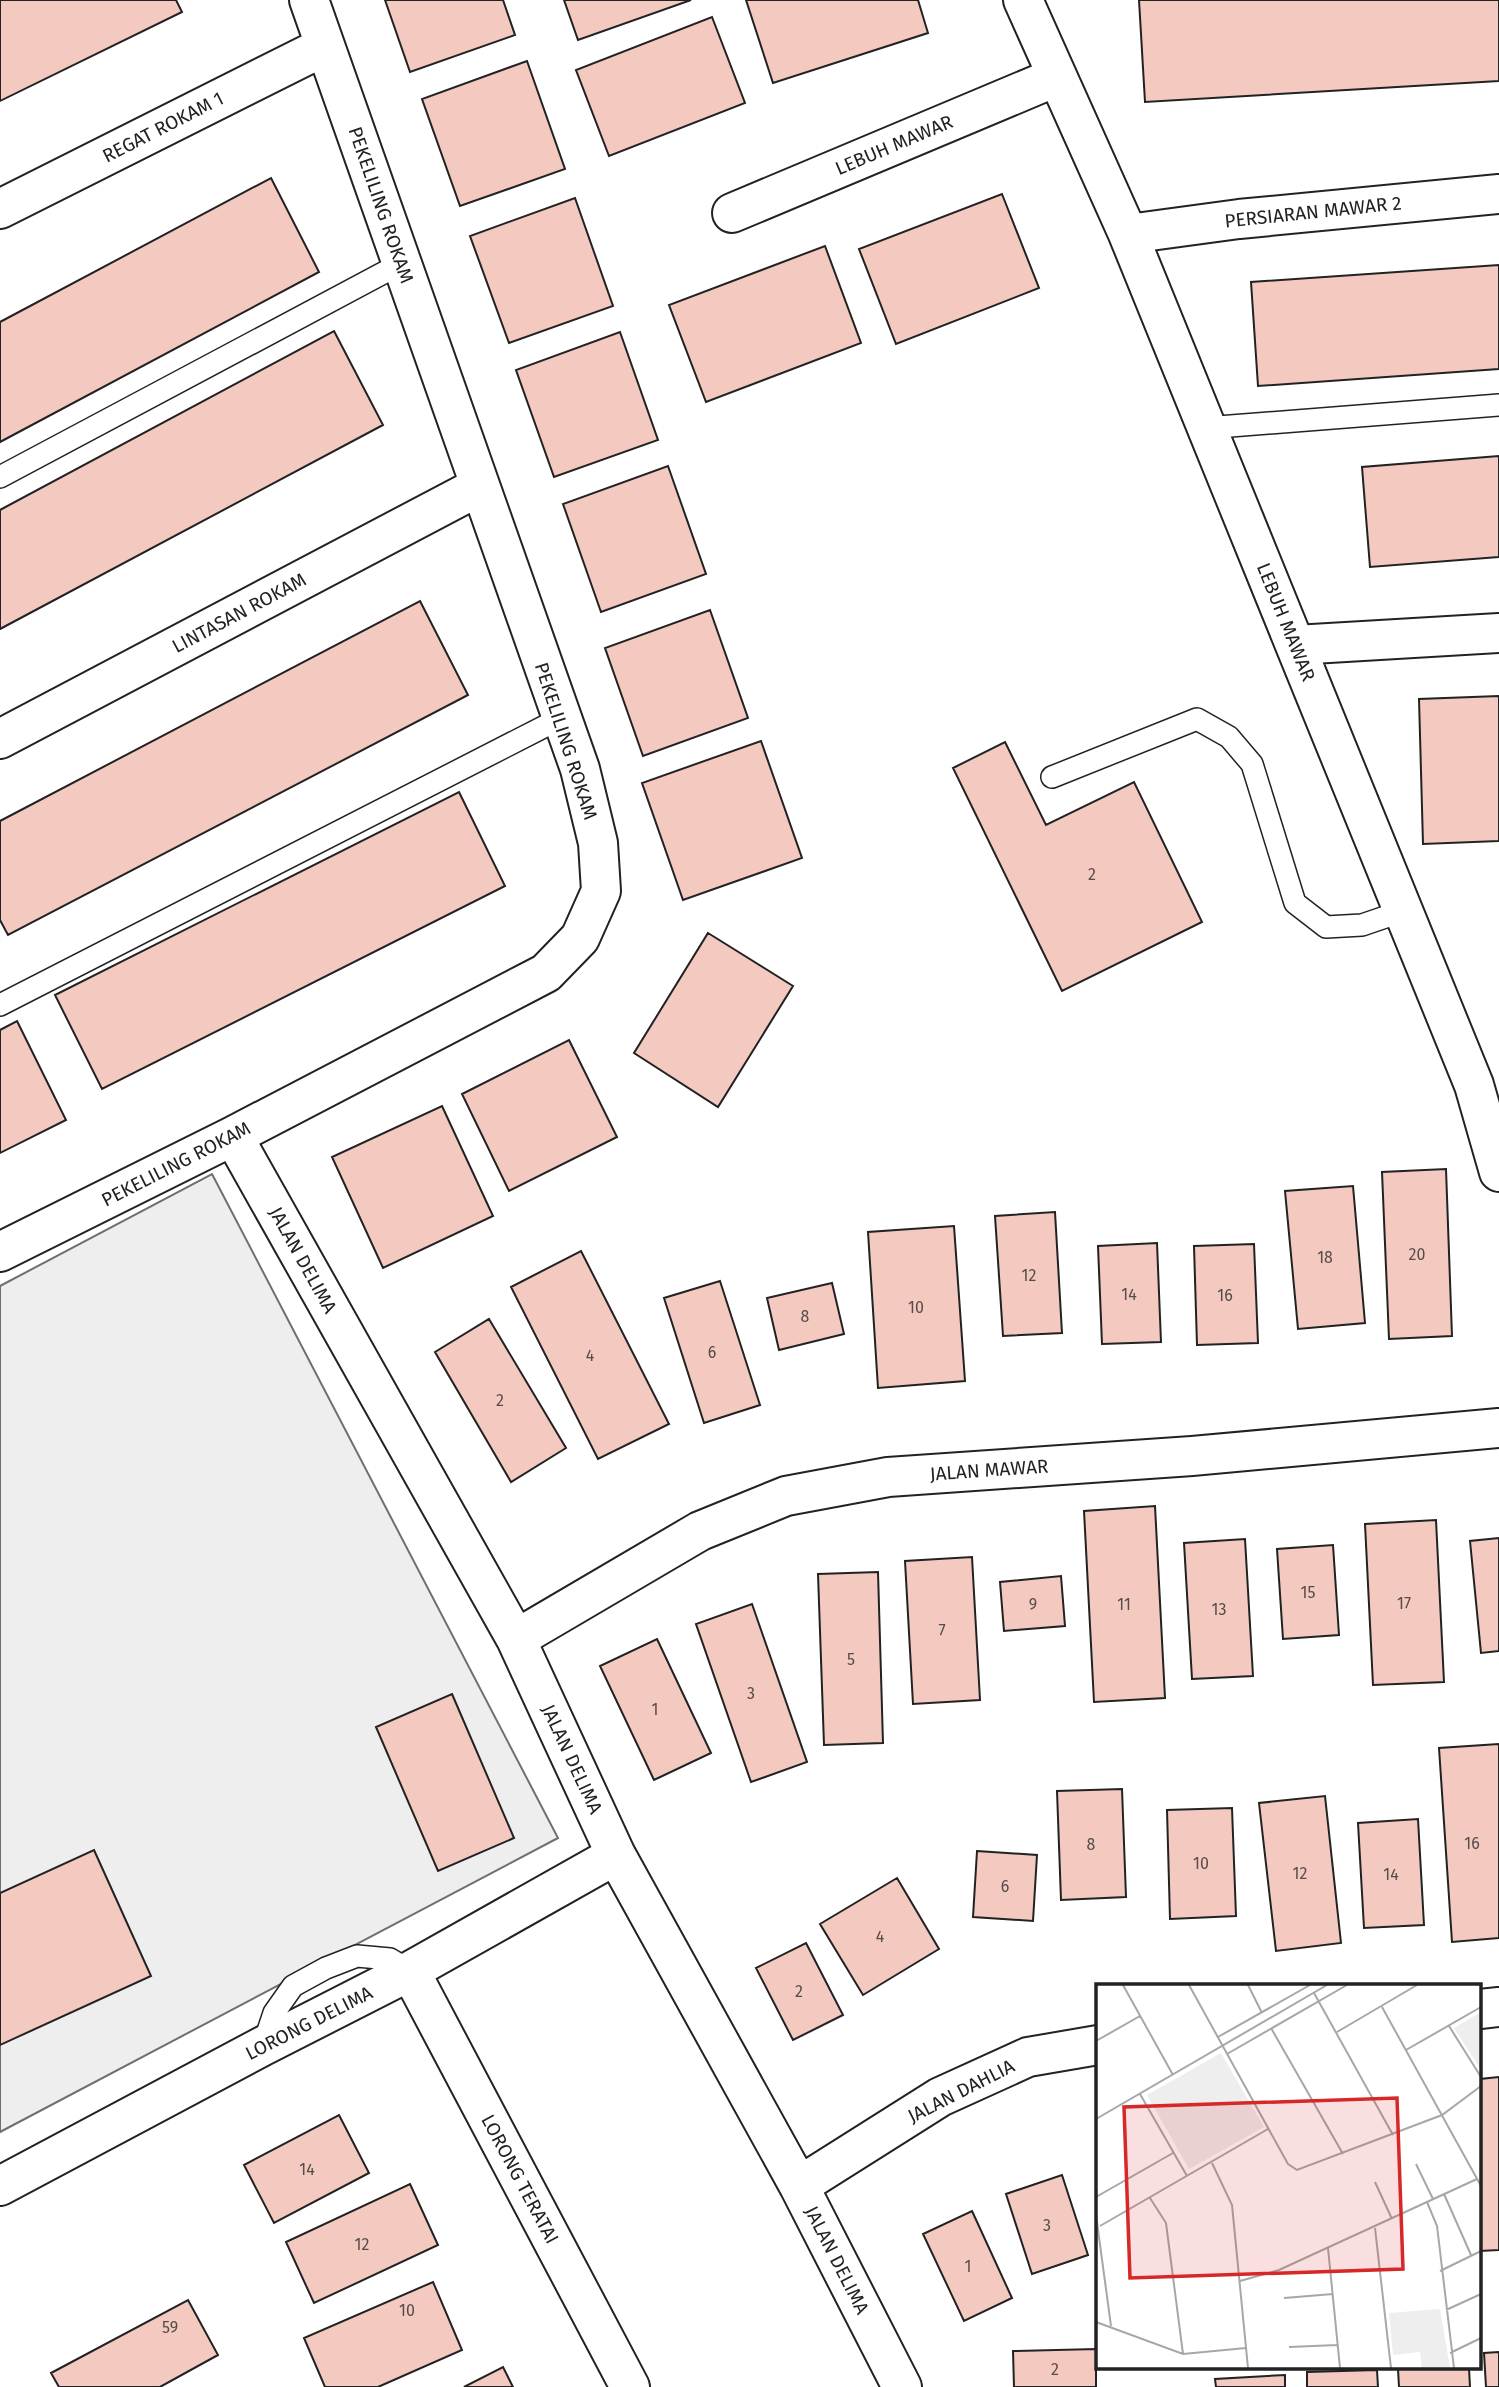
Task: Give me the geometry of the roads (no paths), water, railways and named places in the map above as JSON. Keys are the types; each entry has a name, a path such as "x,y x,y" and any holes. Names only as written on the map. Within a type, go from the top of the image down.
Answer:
{"street":[{"name":"PEKELILING ROKAM","path":"0,1252 233,1136 545,973 580,938 601,891 598,843 580,769 478,487 309,0"},
{"name":"LEBUH MAWAR","path":"1023,0 1128,234 1474,1085 1499,1172"},
{"name":"REGAT ROKAM 1","path":"0,209 325,46"},
{"name":"LEBUH MAWAR","path":"732,213 1056,77"},
{"name":"PERSIARAN MAWAR 2","path":"1128,234 1239,219 1499,194"},
{"name":"LINTASAN ROKAM","path":"0,739 478,487"},
{"path":"1295,645 1499,633"},
{"name":"JALAN DELIMA","path":"233,1136 516,1639 616,1855 799,2186 902,2387"},
{"name":"JALAN MAWAR","path":"516,1639 700,1531 786,1496 888,1477 1192,1456 1499,1429"},
{"name":"LORONG DELIMA","path":"0,2186 410,1971 616,1855"},
{"name":"LORONG TERATAI","path":"410,1971 630,2387"},
{"name":"JALAN DAHLIA","path":"799,2186 940,2097 1028,2057 1096,2045"}],"lane":[{"path":"0,477 402,263"},
{"path":"1205,428 1499,405"},
{"path":"0,1005 561,718"},
{"path":"1052,777 1197,719 1230,737 1252,764 1294,903 1326,927 1362,925 1403,911"}]}
